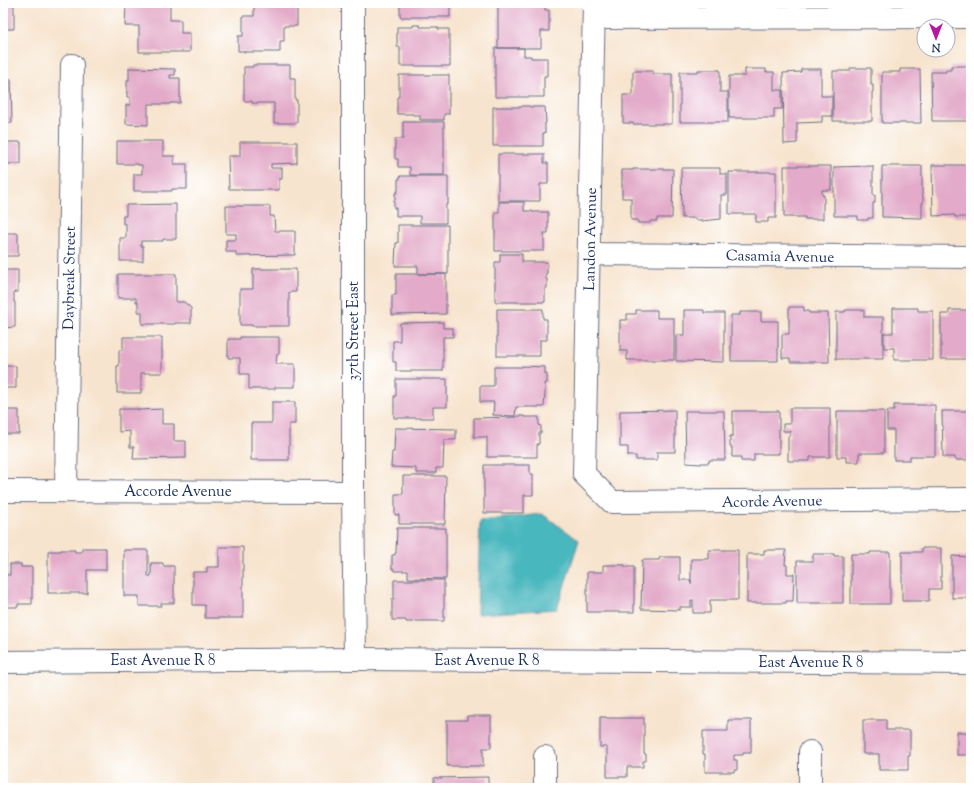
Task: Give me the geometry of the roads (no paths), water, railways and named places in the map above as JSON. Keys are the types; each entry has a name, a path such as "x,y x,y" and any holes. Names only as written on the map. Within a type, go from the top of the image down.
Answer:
{"street":[{"name":"37th Street East","path":"353,3 353,492 355,659"},
{"path":"594,10 971,17"},
{"name":"Landon Avenue","path":"584,474 594,10"},
{"name":"Daybreak Street","path":"66,491 72,65"},
{"name":"Casamia Avenue","path":"589,254 971,257"},
{"name":"Acorde Avenue","path":"584,474 612,502 971,499"},
{"name":"Accorde Avenue","path":"3,491 353,492"},
{"name":"East Avenue R 8","path":"3,662 355,659 971,663"},
{"path":"810,752 810,788"},
{"path":"545,757 545,788"}],"water":[{"path":"542,514 579,540 557,609 477,614 480,521"}]}
